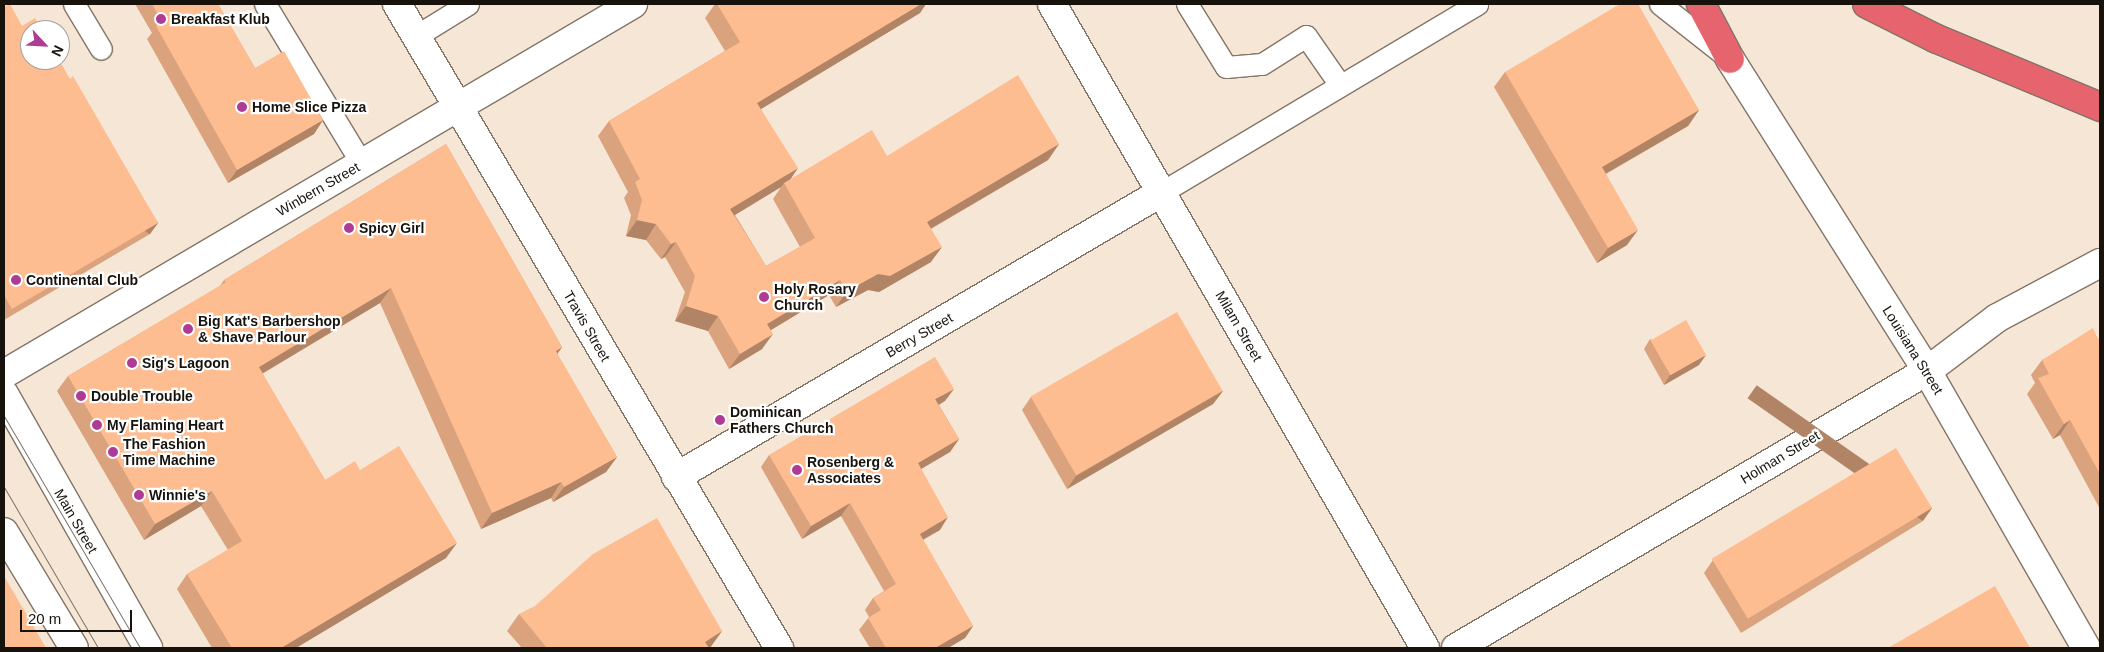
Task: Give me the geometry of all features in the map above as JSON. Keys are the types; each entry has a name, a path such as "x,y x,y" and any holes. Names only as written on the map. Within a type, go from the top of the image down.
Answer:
{"highway":[{"path":"1701,4 1730,59"},
{"path":"1866,4 1937,39 2100,107"}],"main road":[{"name":"Travis Street","path":"396,4 676,478 779,648"},
{"name":"Winbern Street","path":"4,374 633,4"},
{"name":"Milam Street","path":"1052,4 1425,648"},
{"name":"Louisiana Street","path":"1730,59 1927,370 2086,648"},
{"name":"Berry Street","path":"676,478 1162,192"},
{"name":"Holman Street","path":"1456,648 1927,370 1997,318 2100,262"},
{"name":"Main Street","path":"4,394 148,648"},
{"path":"4,532 74,648"}],"lane":[{"path":"74,4 101,49"},
{"path":"265,4 362,164"},
{"path":"416,36 468,4"},
{"path":"1187,4 1226,67 1262,64 1306,36 1340,85"},
{"path":"1162,192 1477,4"},
{"path":"1660,4 1730,59"}],"building":[{"path":"10,4 20,22 20,70 65,70 70,79 73,76 158,223 12,309 4,295 4,7"},
{"name":"Home Slice Pizza","path":"152,4 218,4 255,68 284,51 323,120 237,170 156,26 163,23"},
{"path":"717,4 921,4 757,103 798,168 730,209 766,266 815,238 784,183 872,130 887,156 1018,75 1059,144 927,222 942,247 890,276 878,274 847,291 840,280 767,324 773,334 740,354 718,316 686,306 695,276 676,242 671,244 656,224 637,220 642,200 635,182 640,179 609,121 740,42"},
{"path":"1620,4 1638,4 1699,110 1602,167 1638,230 1608,248 1505,72"},
{"path":"446,144 562,347 556,351 617,457 564,487 561,482 492,513 391,288 259,367 325,480 355,461 360,470 399,446 457,543 281,648 232,648 187,574 242,541 212,491 155,524 68,376 226,282 224,280"},
{"path":"1177,312 1222,391 1076,475 1031,396"},
{"path":"1686,320 1706,355 1670,375 1650,340"},
{"path":"2093,328 2098,339 2100,338 2100,474 2070,420 2064,424 2038,378 2049,374 2042,360"},
{"path":"935,357 954,389 935,399 959,439 918,463 948,517 920,534 973,626 935,648 886,648 868,618 881,610 873,598 896,584 850,503 811,526 769,455"},
{"path":"1896,448 1932,508 1748,619 1712,559"},
{"path":"657,518 722,631 705,642 709,648 547,648 519,614 535,606 593,554"},
{"path":"4,576 46,648 4,648"},
{"path":"1995,586 2030,648 1888,648"}],"tram line":[{"path":"4,416 140,648"},
{"path":"4,487 98,648"}],"place":[{"name":"Breakfast Klub","path":"161,19"},
{"name":"Home Slice Pizza","path":"242,107"},
{"name":"Spicy Girl","path":"349,228"},
{"name":"Continental Club","path":"16,280"},
{"name":"Holy Rosary Church","path":"764,297"},
{"name":"Big Kat's Barbershop & Shave Parlour","path":"188,329"},
{"name":"Sig's Lagoon","path":"132,363"},
{"name":"Double Trouble","path":"81,396"},
{"name":"Dominican Fathers Church","path":"720,420"},
{"name":"My Flaming Heart","path":"97,425"},
{"name":"The Fashion Time Machine","path":"113,452"},
{"name":"Rosenberg & Associates","path":"797,470"},
{"name":"Winnie's","path":"139,495"}]}
